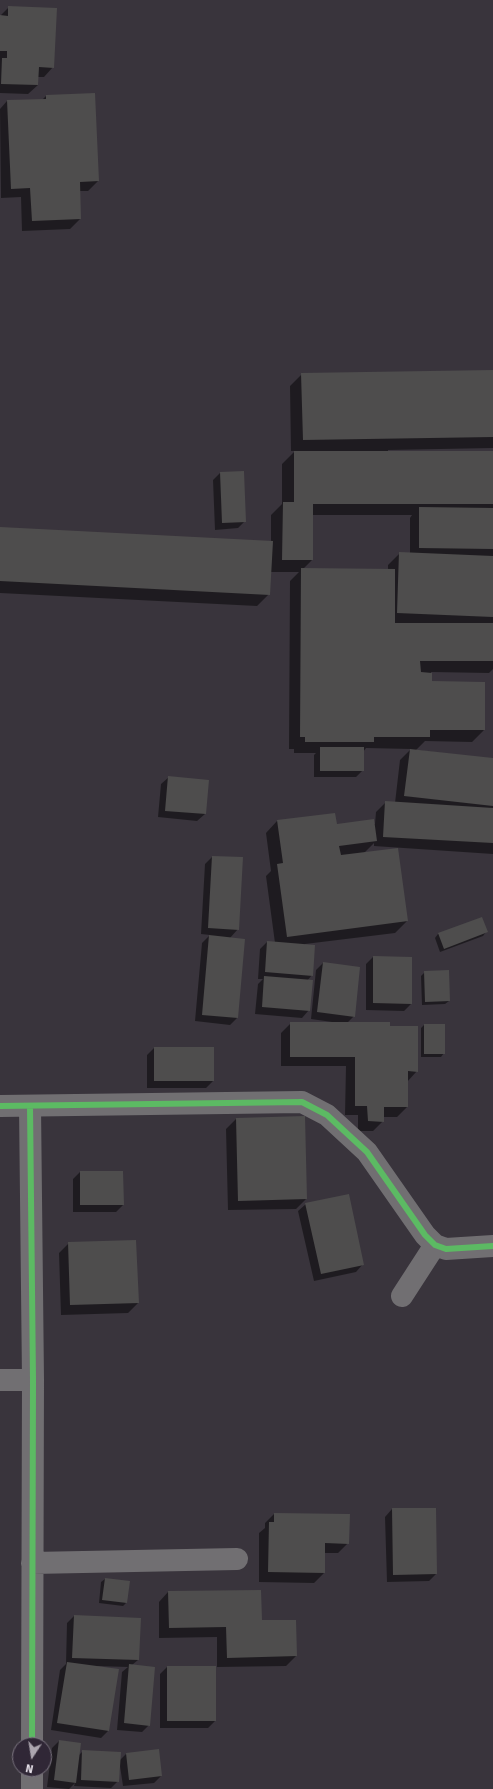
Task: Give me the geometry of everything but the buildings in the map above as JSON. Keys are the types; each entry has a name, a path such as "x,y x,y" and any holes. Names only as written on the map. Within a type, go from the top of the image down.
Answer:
{"street":[{"path":"0,1106 302,1102 327,1115 367,1152 425,1235 436,1245 446,1250 493,1246"},
{"path":"30,1106 32,1737"},
{"path":"402,1296 436,1245"},
{"path":"0,1380 32,1380"},
{"path":"32,1563 237,1559"},
{"path":"32,1777 32,1789"}],"cycle path":[{"path":"0,1106 302,1102 327,1115 367,1152 425,1235 435,1245 446,1249 493,1246"},
{"path":"30,1106 33,1380 32,1737"}]}
